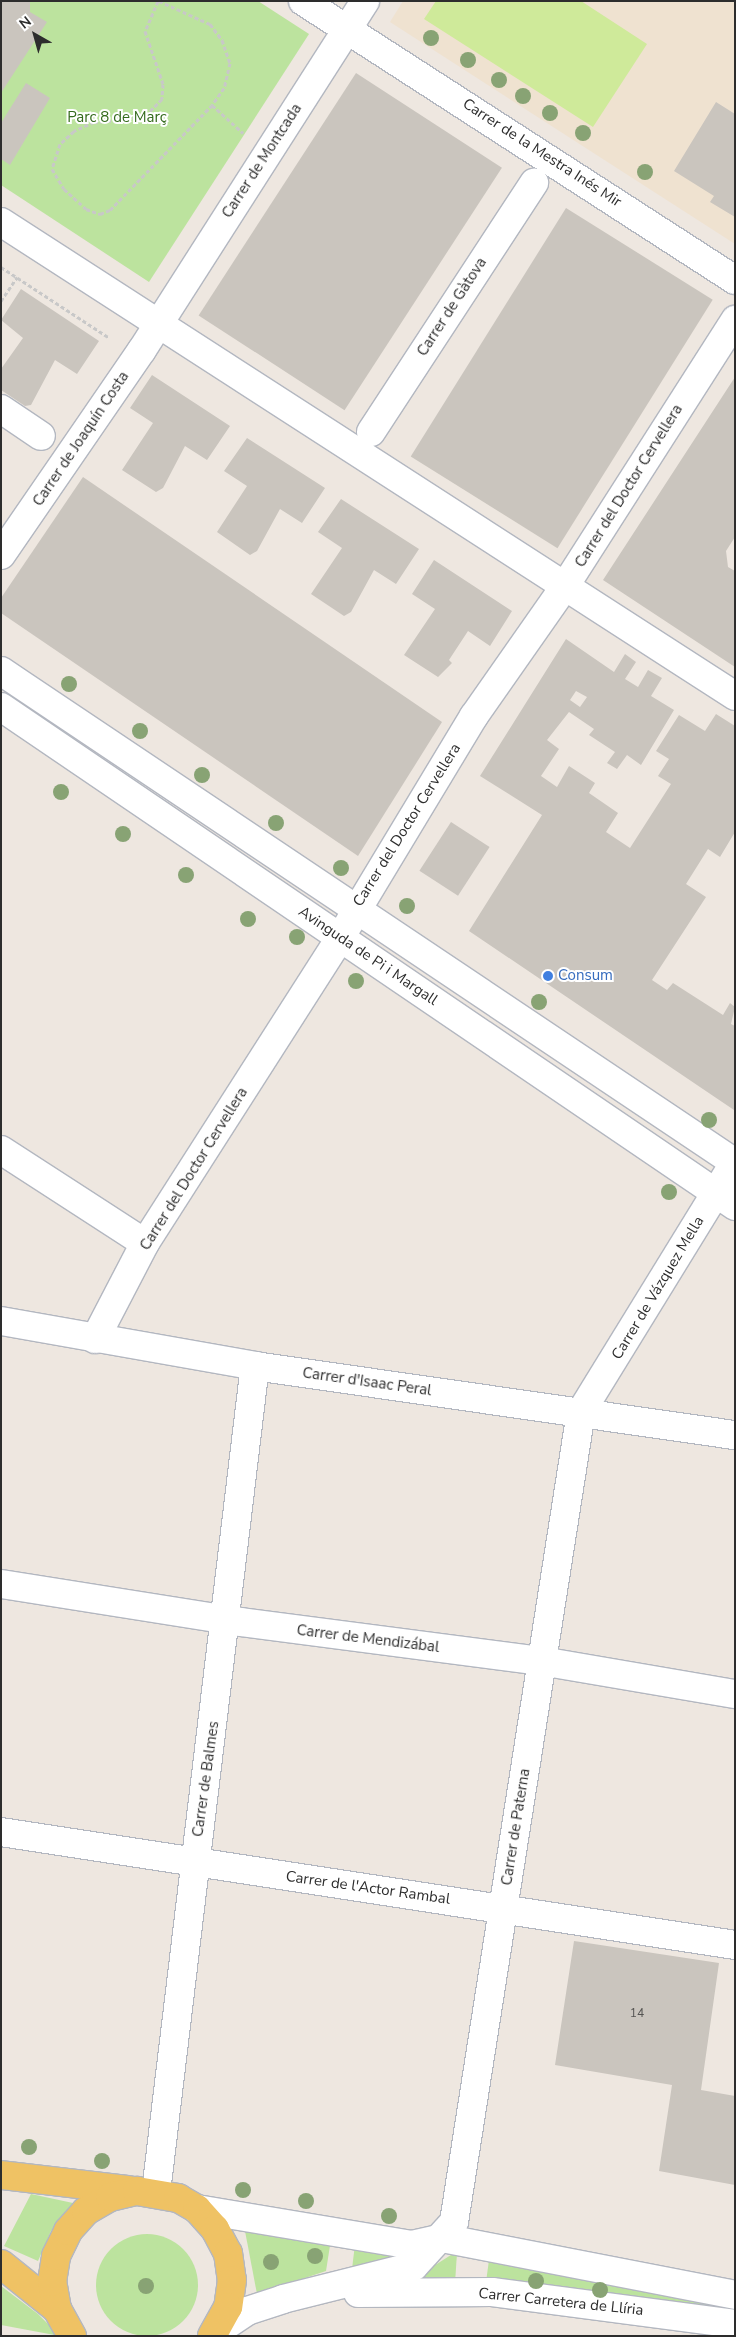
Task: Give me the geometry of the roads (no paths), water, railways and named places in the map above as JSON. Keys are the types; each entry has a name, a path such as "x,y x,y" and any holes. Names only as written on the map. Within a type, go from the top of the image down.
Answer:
{"main road":[{"path":"1,2175 147,2192 197,2209 216,2229 230,2271 228,2307 214,2334"},
{"path":"72,2336 57,2309 52,2282 56,2256 68,2231 94,2206 147,2192"},
{"path":"1,2264 57,2309"}],"street":[{"name":"Carrer de la Mestra Inés Mir","path":"303,1 735,280"},
{"name":"Carrer de Montcada","path":"160,322 365,1"},
{"name":"Carrer de Gàtova","path":"371,432 534,183"},
{"path":"1,222 160,322 735,696"},
{"name":"Carrer del Doctor Cervellera","path":"96,1339 145,1243 340,938 354,911 474,716 565,586 735,320"},
{"name":"Carrer de Joaquín Costa","path":"1,555 160,322"},
{"path":"1,409 41,436"},
{"name":"Avinguda de Pi i Margall","path":"1,671 354,911 735,1163"},
{"name":"Avinguda de Pi i Margall","path":"1,707 725,1200"},
{"path":"1,1150 145,1243"},
{"name":"Carrer de Vázquez Mella","path":"581,1412 725,1200 735,1163"},
{"name":"Carrer d'Isaac Peral","path":"1,1321 255,1366 735,1435"},
{"name":"Carrer de Balmes","path":"147,2192 195,1862 227,1620 255,1366"},
{"name":"Carrer de Paterna","path":"442,2238 454,2222 581,1412"},
{"name":"Carrer de Mendizábal","path":"1,1584 227,1620 541,1661 735,1694"},
{"name":"Carrer de l'Actor Rambal","path":"1,1832 735,1945"},
{"path":"197,2209 412,2245 442,2238 735,2295"},
{"name":"Carrer Carretera de Llíria","path":"214,2334 247,2311 296,2295 414,2266 442,2238"},
{"name":"Carrer Carretera de Llíria","path":"296,2295 492,2292 728,2328"}],"place":[{"name":"Consum","path":"548,976"}],"park label":[{"name":"Parc 8 de Març","path":"117,118"}]}
